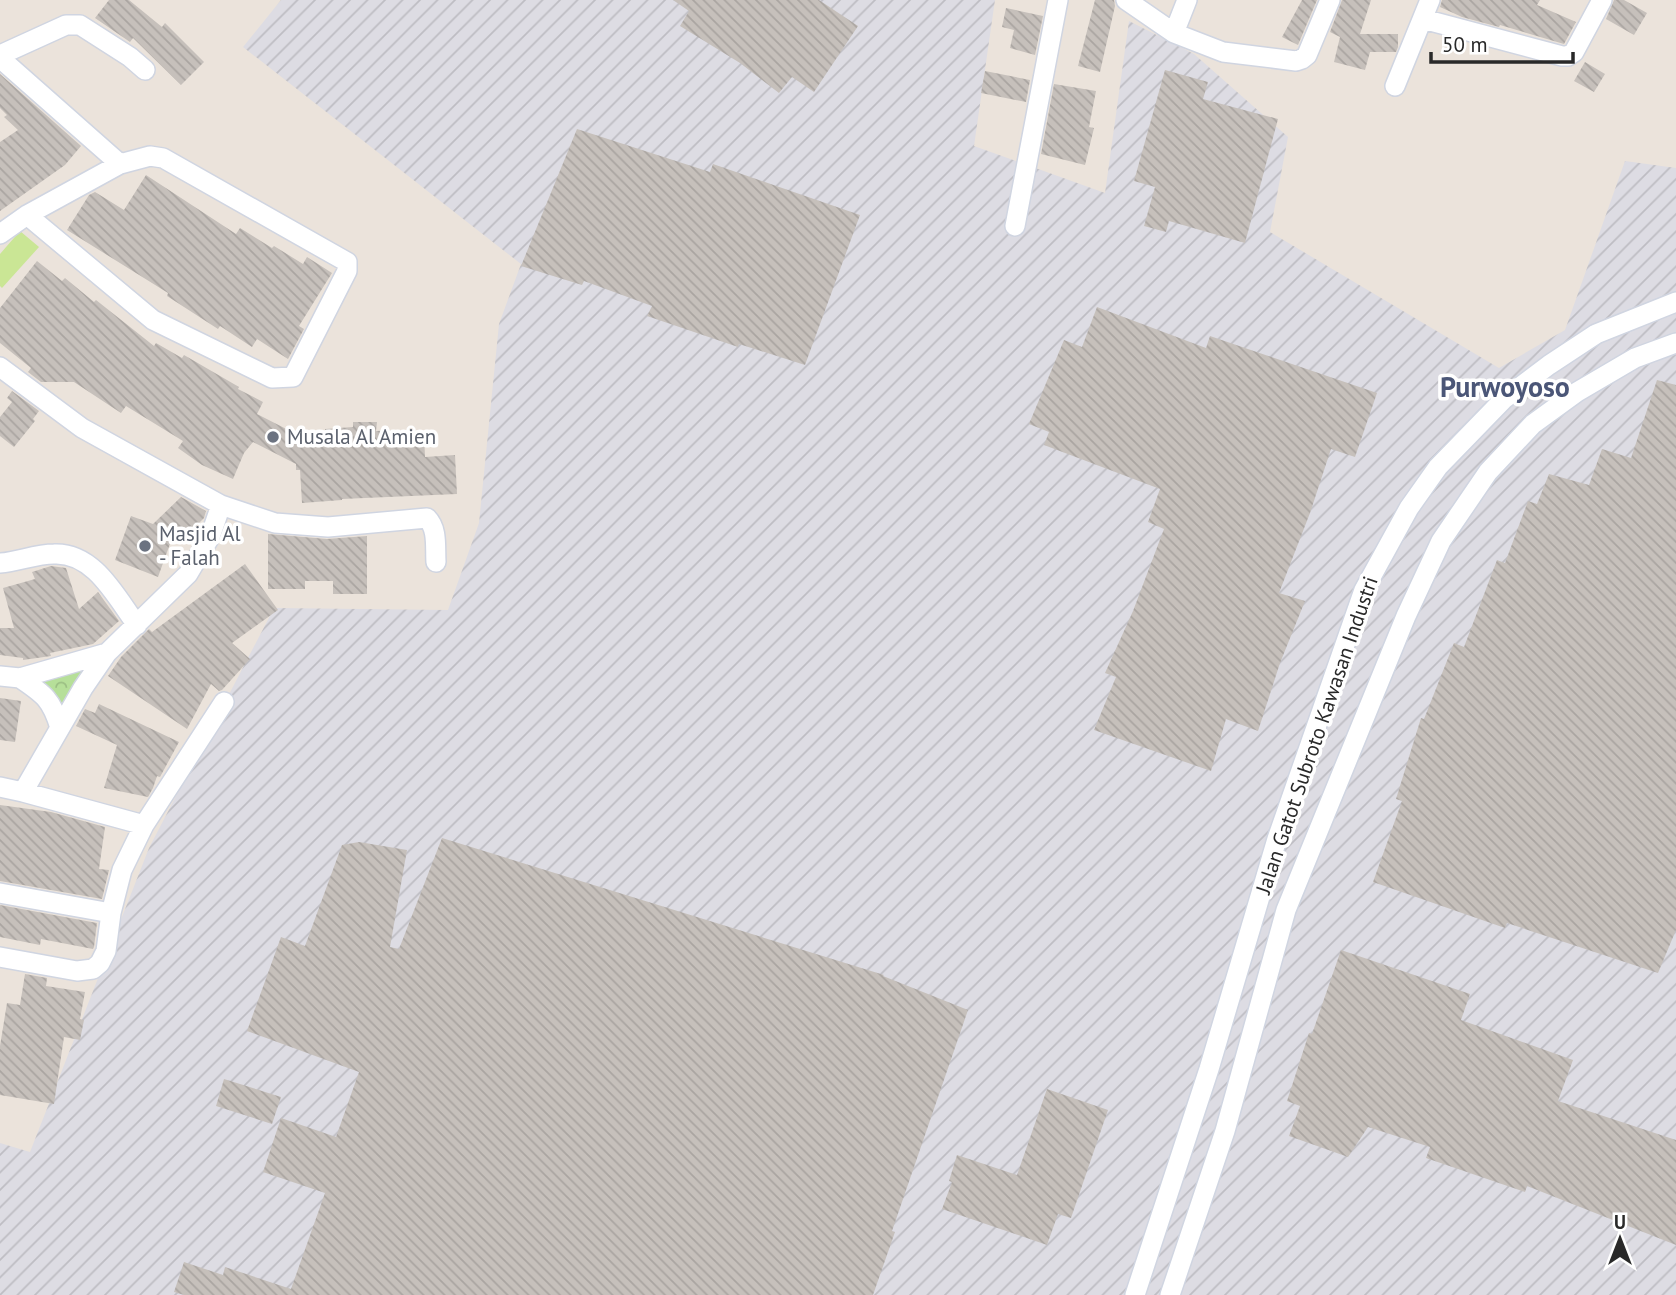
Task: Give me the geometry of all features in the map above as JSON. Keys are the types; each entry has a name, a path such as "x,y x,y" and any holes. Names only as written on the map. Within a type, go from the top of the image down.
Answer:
{"street":[{"path":"1014,226 1058,0"},
{"path":"1126,0 1174,33 1223,52 1296,61 1307,55 1330,0"},
{"path":"1174,33 1187,0"},
{"path":"1395,86 1430,0"},
{"path":"1423,19 1568,56 1574,52 1602,0"},
{"path":"120,164 0,57 66,25 80,25 130,57 145,70"},
{"path":"0,234 27,215 120,164 150,156 163,158 347,262 347,271 293,377 271,378 153,320 27,215"},
{"name":"Jalan Gatot Subroto Kawasan Industri","path":"1135,1295 1209,1069 1277,839 1364,590 1409,508 1438,467 1504,398 1596,334 1676,302"},
{"name":"Jalan Gatot Subroto Kawasan Industri","path":"1170,1295 1225,1131 1286,911 1406,615 1441,541 1488,472 1533,424 1577,392 1635,358 1676,344"},
{"path":"0,367 82,428 221,505 275,523 328,527 427,517 434,530 436,562"},
{"path":"23,792 83,688 107,653 188,574 210,537 221,505"},
{"path":"0,563 56,553 81,559 93,568 136,625"},
{"path":"0,676 20,678 107,653"},
{"path":"20,678 40,692 52,705 60,728"},
{"path":"0,957 77,971 93,969 100,962 106,951 111,913 122,870 144,825 224,702"},
{"path":"0,787 144,825"},
{"path":"0,893 111,913"}],"shaded area":[{"path":"281,0 995,0 974,146 1105,193 1129,21 1194,54 1288,137 1270,232 1499,368 1565,330 1625,161 1676,168 1676,1295 0,1295 0,1143 30,1152 149,848 274,608 448,610 479,523 499,324 521,264 243,47"}],"green space":[{"path":"20,231 39,247 2,288 0,254"},
{"path":"99,657 66,711 32,682"}],"building":[{"path":"109,0 129,0 162,27 165,23 204,62 181,85 133,38 130,42 95,18"},
{"path":"673,0 819,0 858,26 814,92 792,77 779,93 740,63 680,26 689,11"},
{"path":"1095,0 1114,0 1115,6 1100,72 1078,66"},
{"path":"1302,0 1317,0 1298,45 1282,37"},
{"path":"1342,0 1371,0 1360,34 1398,34 1396,52 1370,52 1365,70 1334,62 1340,37 1330,32"},
{"path":"1442,0 1540,0 1537,5 1576,22 1564,44 1462,17 1440,7"},
{"path":"1614,0 1624,0 1647,13 1634,35 1606,19"},
{"path":"1006,8 1043,16 1035,55 1010,48 1014,30 1002,27"},
{"path":"1585,62 1605,74 1594,92 1574,81"},
{"path":"1165,70 1208,82 1203,99 1278,119 1245,243 1169,221 1166,232 1144,226 1155,187 1134,181"},
{"path":"985,71 1030,80 1026,102 981,93"},
{"path":"0,74 81,146 65,165 0,211 0,142 18,130 4,117 7,115 0,108"},
{"path":"1054,84 1096,91 1089,127 1094,128 1085,165 1041,154"},
{"path":"577,129 710,172 713,164 860,215 805,365 739,344 738,347 647,316 652,306 584,281 582,285 521,266"},
{"path":"146,175 236,234 240,228 303,264 307,257 332,273 299,326 304,329 288,359 257,339 252,347 220,326 218,329 167,296 168,293 67,230 89,195 95,192 124,210"},
{"path":"37,261 62,281 65,278 94,302 96,300 154,346 156,343 182,358 184,355 263,402 257,414 300,436 325,435 325,429 353,427 353,422 377,422 376,431 424,432 425,457 455,455 457,494 302,503 300,470 296,470 296,464 253,442 244,453 233,479 202,465 178,448 183,441 126,406 121,413 74,382 41,382 28,372 31,368 0,343 0,308"},
{"path":"1097,307 1206,348 1210,336 1377,393 1355,457 1331,449 1279,593 1305,601 1280,663 1258,731 1226,719 1211,771 1094,730 1116,677 1105,673 1133,611 1164,529 1148,522 1160,489 1044,445 1049,432 1029,424 1064,340 1082,347"},
{"path":"1657,380 1676,385 1676,930 1658,973 1507,923 1505,928 1373,882 1402,801 1396,799 1421,718 1424,719 1454,643 1464,647 1497,560 1505,563 1528,501 1537,504 1549,474 1589,485 1602,449 1631,458"},
{"path":"12,391 39,411 33,419 35,421 14,447 0,436 0,417 12,402 7,398"},
{"name":"Masjid Al - Falah","path":"181,497 206,511 204,518 184,538 175,530 158,577 115,560 131,516 153,524"},
{"path":"268,534 327,539 367,536 367,594 333,594 333,581 305,581 305,589 268,589"},
{"path":"245,564 278,610 232,643 250,659 222,690 219,691 211,684 187,729 108,676 121,657 149,629 152,632"},
{"path":"51,566 66,568 79,609 98,592 119,621 93,644 50,653 51,656 23,660 0,655 0,628 14,628 3,588 35,579 32,572"},
{"path":"0,698 21,701 15,742 0,740"},
{"path":"99,704 179,742 160,777 157,776 148,797 104,788 117,745 76,726 85,709 95,713"},
{"path":"0,805 51,812 105,827 99,869 109,870 102,899 0,881"},
{"path":"442,838 884,975 968,1010 892,1231 895,1232 873,1295 184,1295 174,1292 184,1262 223,1275 225,1267 291,1289 325,1193 263,1172 281,1118 336,1137 359,1072 247,1031 281,937 305,946 342,845 359,842 407,850 390,947 399,949"},
{"path":"0,905 97,923 94,947 93,949 41,939 40,945 0,937"},
{"path":"1341,950 1470,994 1461,1020 1573,1060 1558,1101 1676,1140 1676,1245 1527,1186 1525,1192 1426,1158 1430,1147 1368,1127 1348,1157 1289,1136 1300,1106 1287,1101 1309,1033 1312,1034"},
{"path":"25,974 47,978 46,986 85,992 80,1019 84,1020 80,1040 64,1037 54,1104 0,1095 0,1046 7,1003 20,1005"},
{"path":"224,1079 281,1097 272,1124 216,1106"},
{"path":"1047,1089 1108,1110 1071,1218 1058,1214 1047,1245 942,1209 952,1182 949,1181 957,1155 1017,1175"}],"place":[{"name":"Musala Al Amien","path":"273,437"},
{"name":"Masjid Al - Falah","path":"145,546"}],"district":[{"name":"Purwoyoso","path":"1505,387"}]}
